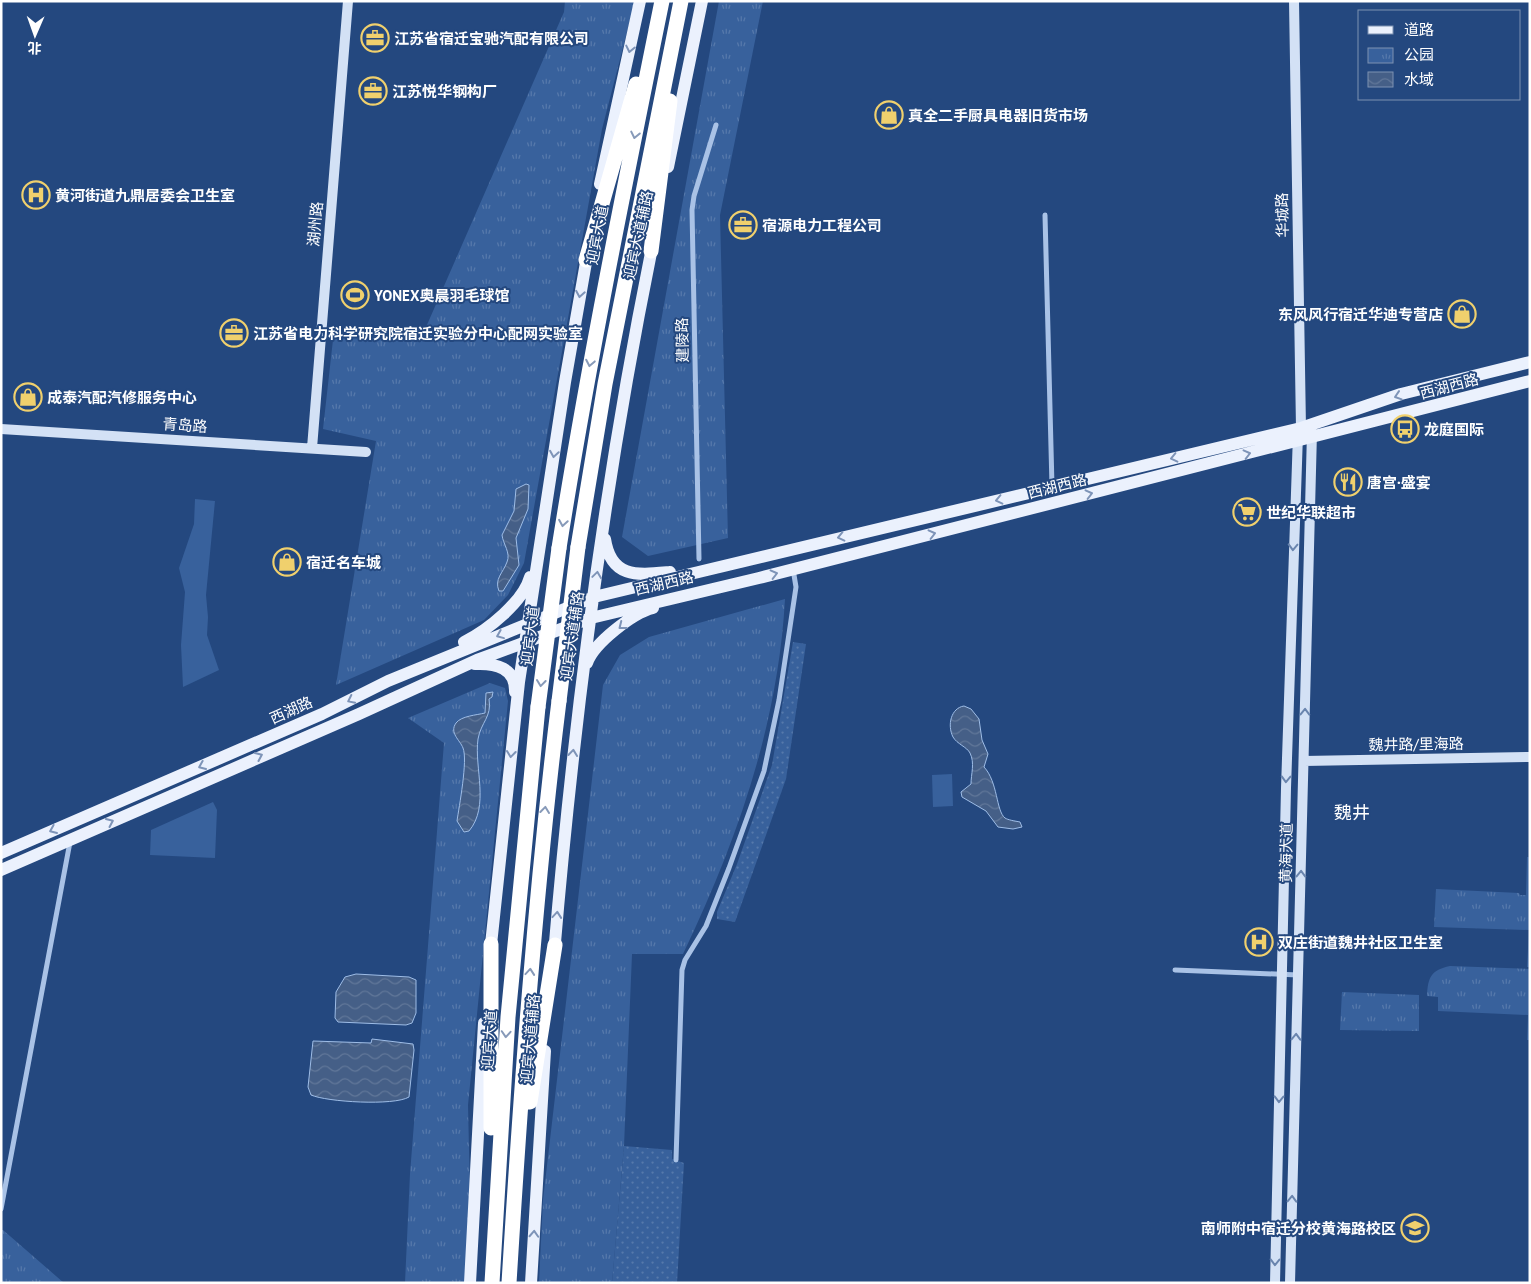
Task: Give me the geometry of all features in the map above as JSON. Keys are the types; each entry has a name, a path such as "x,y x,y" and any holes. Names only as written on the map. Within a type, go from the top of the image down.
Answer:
{"highway":[{"path":"586,260 662,1"},
{"name":"迎宾大道","path":"491,1283 508,1017 538,707 559,548 576,440 613,239 662,1"},
{"path":"510,1283 542,835 578,547 605,384 681,1"},
{"path":"651,251 668,110 686,1"},
{"path":"491,944 491,1143 486,1252 491,1283"},
{"path":"517,1283 530,1096 555,945"}],"main road":[{"path":"470,1283 485,1010 525,642 594,212 640,1"},
{"name":"迎宾大道辅路","path":"531,1283 543,1068 577,716 614,454 651,251 702,1"},
{"name":"西湖西路","path":"591,618 793,569 1302,430 1401,394 1530,362"},
{"name":"西湖西路","path":"1302,430 1312,438 1530,381"},
{"name":"西湖西路","path":"594,597 1052,487 1302,430"},
{"path":"603,528 607,552 619,568 629,573 643,574 785,550"},
{"path":"388,681 477,636 500,617 523,593 529,581 540,543"},
{"path":"577,716 588,660 611,634 647,609 749,580"},
{"name":"西湖路","path":"1,853 322,714 388,681 594,597"},
{"name":"西湖路","path":"1,870 386,702 477,660 591,618"},
{"path":"386,702 470,665 488,663 506,669 513,677 515,686 514,733"}],"street":[{"name":"湖州路","path":"312,448 348,1"},
{"name":"华城路","path":"1294,1 1302,430"},
{"name":"建陵路","path":"699,564 692,210 694,196 716,124"},
{"path":"1045,215 1052,487"},
{"name":"青岛路","path":"1,429 366,452"},
{"name":"黄海大道","path":"1275,1283 1282,974 1302,430"},
{"name":"黄海大道","path":"1290,1283 1312,438"},
{"path":"676,1160 682,970 706,926 729,868 769,752 794,607 796,587 793,569"},
{"name":"魏井路/里海路","path":"1304,761 1530,757"},
{"path":"1,1209 71,839"},
{"path":"1175,970 1298,975"}],"green space":[{"path":"565,1 635,1 602,129 524,563 508,595 484,620 336,685 376,441 323,429 334,331 423,334 564,12"},
{"path":"719,1 763,1 720,215 728,538 648,556 622,537"},
{"path":"195,499 215,501 206,595 207,635 219,670 183,687 181,645 185,592 179,568 194,524"},
{"path":"785,599 781,646 774,692 764,737 737,825 703,911 683,954 632,954 624,1146 612,1283 539,1283 543,1200 603,685 620,655 649,637"},
{"path":"793,642 806,644 786,779 735,922 717,919 717,912 737,864 772,765"},
{"path":"490,683 505,688 508,701 468,1105 472,1283 405,1283 410,1174 444,743 408,718"},
{"path":"952,774 953,806 933,807 932,775"},
{"path":"213,802 217,810 215,858 150,855 151,830"},
{"path":"1527,857 1530,857 1530,967 1527,967 1529,930 1434,927 1436,889 1519,893 1520,895 1526,895"},
{"path":"1450,966 1530,969 1530,1040 1527,1040 1528,1015 1438,1011 1438,997 1427,996 1428,984 1435,972"},
{"path":"1342,992 1419,995 1419,1031 1340,1030"},
{"path":"624,1146 672,1150 672,1159 684,1163 677,1283 612,1283"},
{"path":"1,1230 3,1230 64,1283 1,1283"}],"water":[{"path":"526,484 529,485 528,509 516,538 519,565 503,591 499,591 498,579 508,559 502,535 514,511 516,489"},
{"path":"493,692 492,697 489,699 488,715 478,739 479,810 469,831 464,832 457,821 464,773 464,754 463,748 454,733 454,727 462,719 485,713 486,693"},
{"path":"964,706 971,709 979,719 982,740 988,754 984,767 992,780 1002,814 1006,819 1020,822 1022,827 1013,829 998,827 986,811 962,797 961,792 971,784 972,761 969,751 953,737 950,722 956,710"},
{"path":"356,974 409,977 416,980 416,1013 412,1023 406,1025 338,1022 335,1018 336,992 345,977"},
{"path":"372,1039 413,1044 409,1097 401,1100 360,1102 331,1100 311,1095 308,1087 313,1041 371,1043"}],"place":[{"name":"江苏省宿迁宝驰汽配有限公司","path":"375,38"},
{"name":"江苏悦华钢构厂","path":"373,91"},
{"name":"真全二手厨具电器旧货市场","path":"889,115"},
{"name":"黄河街道九鼎居委会卫生室","path":"36,195"},
{"name":"宿源电力工程公司","path":"743,225"},
{"name":"YONEX奥晨羽毛球馆","path":"355,295"},
{"name":"东风风行宿迁华迪专营店","path":"1462,314"},
{"name":"江苏省电力科学研究院宿迁实验分中心配网实验室","path":"234,333"},
{"name":"成泰汽配汽修服务中心","path":"28,397"},
{"name":"龙庭国际","path":"1405,429"},
{"name":"唐宫·盛宴","path":"1348,482"},
{"name":"世纪华联超市","path":"1247,512"},
{"name":"宿迁名车城","path":"287,562"},
{"name":"双庄街道魏井社区卫生室","path":"1259,942"},
{"name":"南师附中宿迁分校黄海路校区","path":"1415,1228"}],"district":[{"name":"魏井","path":"1352,812"}]}
